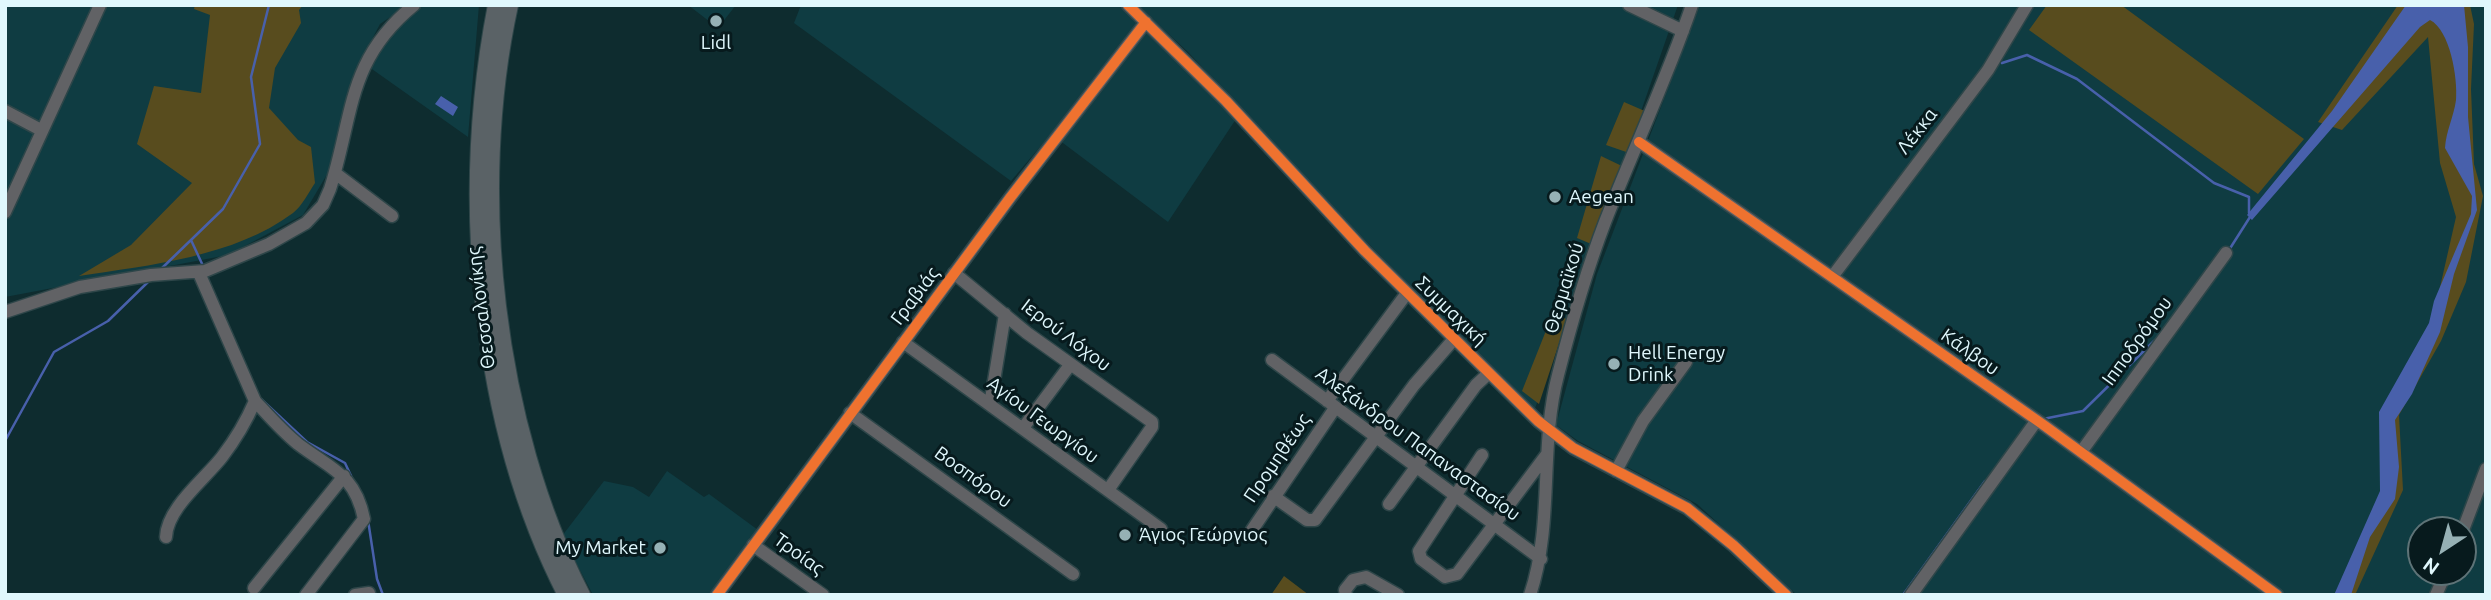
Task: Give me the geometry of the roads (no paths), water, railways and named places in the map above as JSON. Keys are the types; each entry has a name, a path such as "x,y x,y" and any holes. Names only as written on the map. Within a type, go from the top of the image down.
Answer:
{"main road":[{"name":"Θεσσαλονίκης","path":"496,5 479,135 479,239 484,298 500,399 520,479 532,519 566,595"},
{"name":"Θεσσαλονίκης","path":"510,5 503,47 494,149 492,220 497,293 509,372 533,471 550,527 582,595"}],"street":[{"path":"5,212 100,5"},
{"path":"5,312 80,287 150,275 199,273 269,244 306,223 323,205 335,173 365,63 385,31 414,5"},
{"name":"Συμμαχική","path":"1128,5 1226,101 1321,206 1548,430 1573,448 1699,517 1786,595"},
{"path":"1629,5 1683,31"},
{"name":"Θερμαϊκού","path":"1530,595 1541,559 1548,430 1559,372 1592,260 1692,5"},
{"name":"Λέκκα","path":"1832,277 1988,70 2027,5"},
{"name":"Γραβιάς","path":"723,592 753,545 850,412 1146,22"},
{"path":"5,111 41,130"},
{"name":"Κάλβου","path":"1639,142 2037,420 2277,595"},
{"path":"335,173 392,216"},
{"name":"Ιπποδρόμου","path":"2081,452 2226,253"},
{"path":"199,273 255,401 296,442 344,476 357,493 364,519 306,595"},
{"name":"Ιερού Λόχου","path":"954,273 1070,365 1152,422 1152,427 1108,490"},
{"name":"Προμηθέως","path":"1252,530 1331,404 1407,293"},
{"path":"990,405 1005,314"},
{"path":"1273,496 1311,521 1414,385 1454,339"},
{"name":"Αγίου Γεωργίου","path":"903,342 1161,529"},
{"name":"Αλεξάνδρου Παπαναστασίου","path":"1272,360 1541,559"},
{"path":"1616,471 1643,421 1686,362"},
{"path":"1023,428 1070,365"},
{"path":"1389,505 1476,385 1489,373"},
{"path":"166,537 169,520 221,458 240,431 255,401"},
{"name":"Βοσπόρου","path":"850,412 1073,574"},
{"path":"1911,595 2037,420"},
{"path":"1482,455 1419,551 1421,559 1441,575 1457,574 1547,454"},
{"path":"2468,516 2486,469"},
{"path":"254,588 344,476"},
{"name":"Τροίας","path":"753,545 823,595"},
{"path":"1346,595 1345,590 1353,580 1366,577 1398,595"},
{"path":"355,595 369,593"}],"water":[{"path":"2406,5 2464,5 2468,47 2468,117 2477,210 2454,274 2440,332 2412,394 2395,420 2399,467 2395,499 2370,537 2351,595 2334,595 2380,491 2379,412 2429,323 2434,301 2471,214 2472,196 2445,148 2456,100 2456,80 2448,44 2437,25 2430,20 2420,27 2252,220 2247,215 2332,111"},
{"path":"441,96 458,107 453,116 435,104"}],"waterway":[{"path":"161,269 223,209 260,144 251,77 269,5"},
{"path":"2002,63 2027,55 2077,79 2214,183 2249,197 2249,213"},
{"path":"2229,250 2250,217"},
{"path":"191,240 204,268"},
{"path":"5,441 54,352 108,321 149,281"},
{"path":"2043,419 2083,411 2154,341"},
{"path":"261,399 307,442 345,463 352,478"},
{"path":"1903,595 1985,481"},
{"path":"368,520 377,579 383,595"}],"place":[{"name":"Lidl","path":"716,21"},
{"name":"Aegean","path":"1555,197"},
{"name":"Hell Energy Drink","path":"1614,364"},
{"name":"Άγιος Γεώργιος","path":"1125,535"},
{"name":"My Market","path":"660,548"}]}
